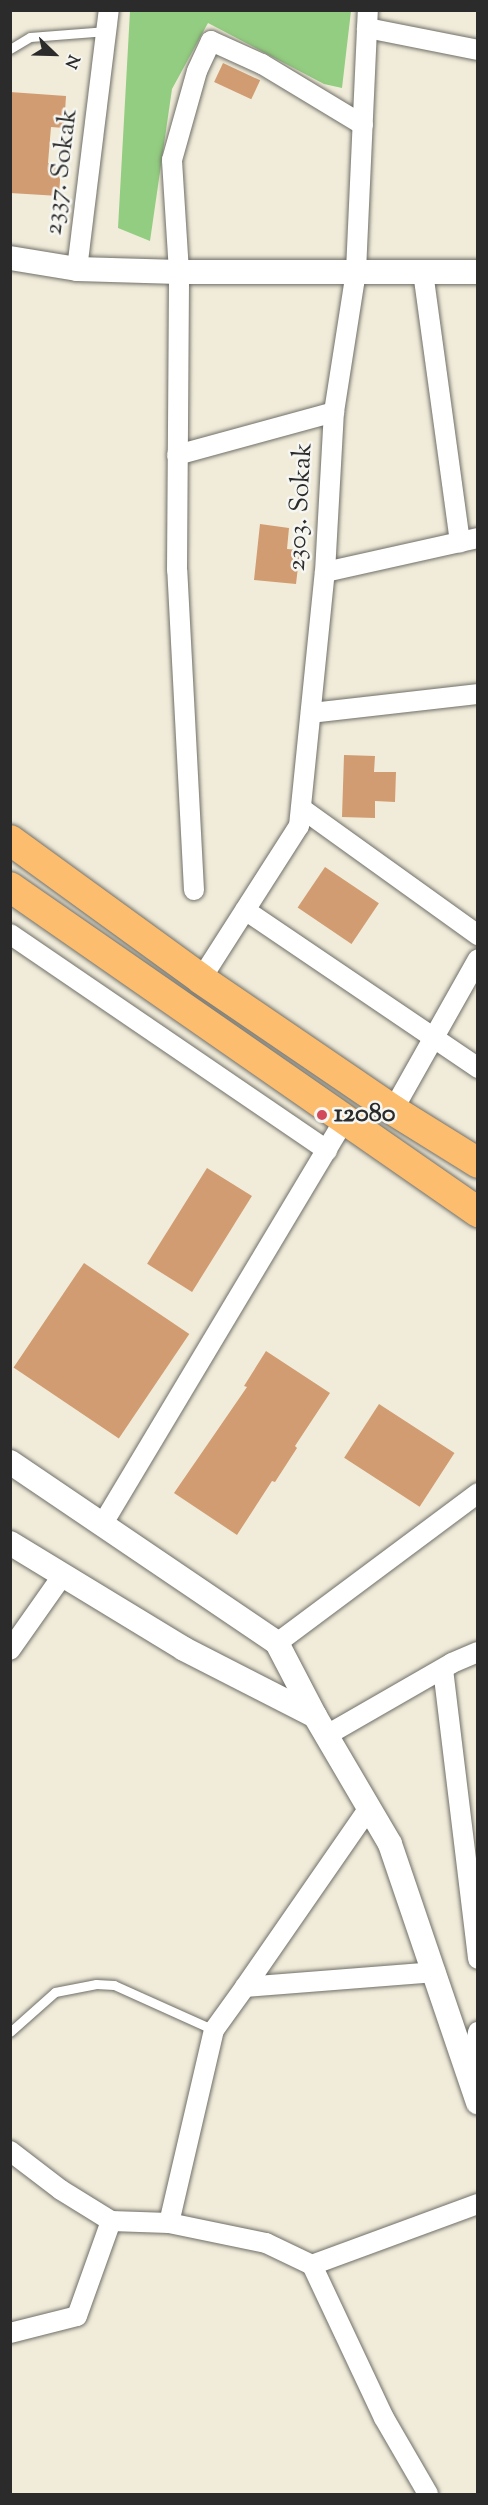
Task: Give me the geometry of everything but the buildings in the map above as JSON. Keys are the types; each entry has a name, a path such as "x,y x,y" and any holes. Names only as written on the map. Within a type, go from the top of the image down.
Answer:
{"main road":[{"path":"10,840 201,979 393,1110 477,1163"},
{"path":"10,887 477,1212"}],"street":[{"name":"2337. Sokak","path":"77,269 109,10"},
{"path":"368,19 477,50"},
{"name":"2303. Sokak","path":"201,979 299,826 325,572 334,411 356,271 368,19"},
{"path":"194,890 177,570 179,272 172,160 196,70 211,41 262,64 363,125"},
{"path":"10,258 77,269 179,272 477,272"},
{"path":"325,572 469,540 423,272"},
{"path":"177,455 334,411"},
{"path":"311,713 477,694"},
{"path":"301,808 477,935"},
{"path":"245,910 477,1068"},
{"path":"10,934 327,1149"},
{"path":"393,1110 477,959"},
{"path":"102,1525 344,1120"},
{"path":"10,1462 277,1643 321,1726 390,1844 477,2102"},
{"path":"277,1643 477,1493"},
{"path":"10,1543 184,1649 321,1726"},
{"path":"10,1650 63,1575"},
{"path":"321,1726 477,1652"},
{"path":"443,1669 477,1959"},
{"path":"169,2223 214,2030 369,1808"},
{"path":"245,1987 435,1972"},
{"path":"470,2078 477,2032"},
{"path":"10,2151 61,2190 111,2221 169,2223 266,2243 312,2265 384,2418 428,2494"},
{"path":"312,2265 477,2204"},
{"path":"10,2333 77,2316 111,2221"}],"lane":[{"path":"10,49 30,37 106,31"},
{"path":"10,2032 55,1992 96,1984 114,1985 214,2030"}],"green space":[{"path":"130,11 351,11 342,88 324,84 208,23 172,89 150,241 118,228"}],"place":[{"name":"12080","path":"322,1115"}]}
